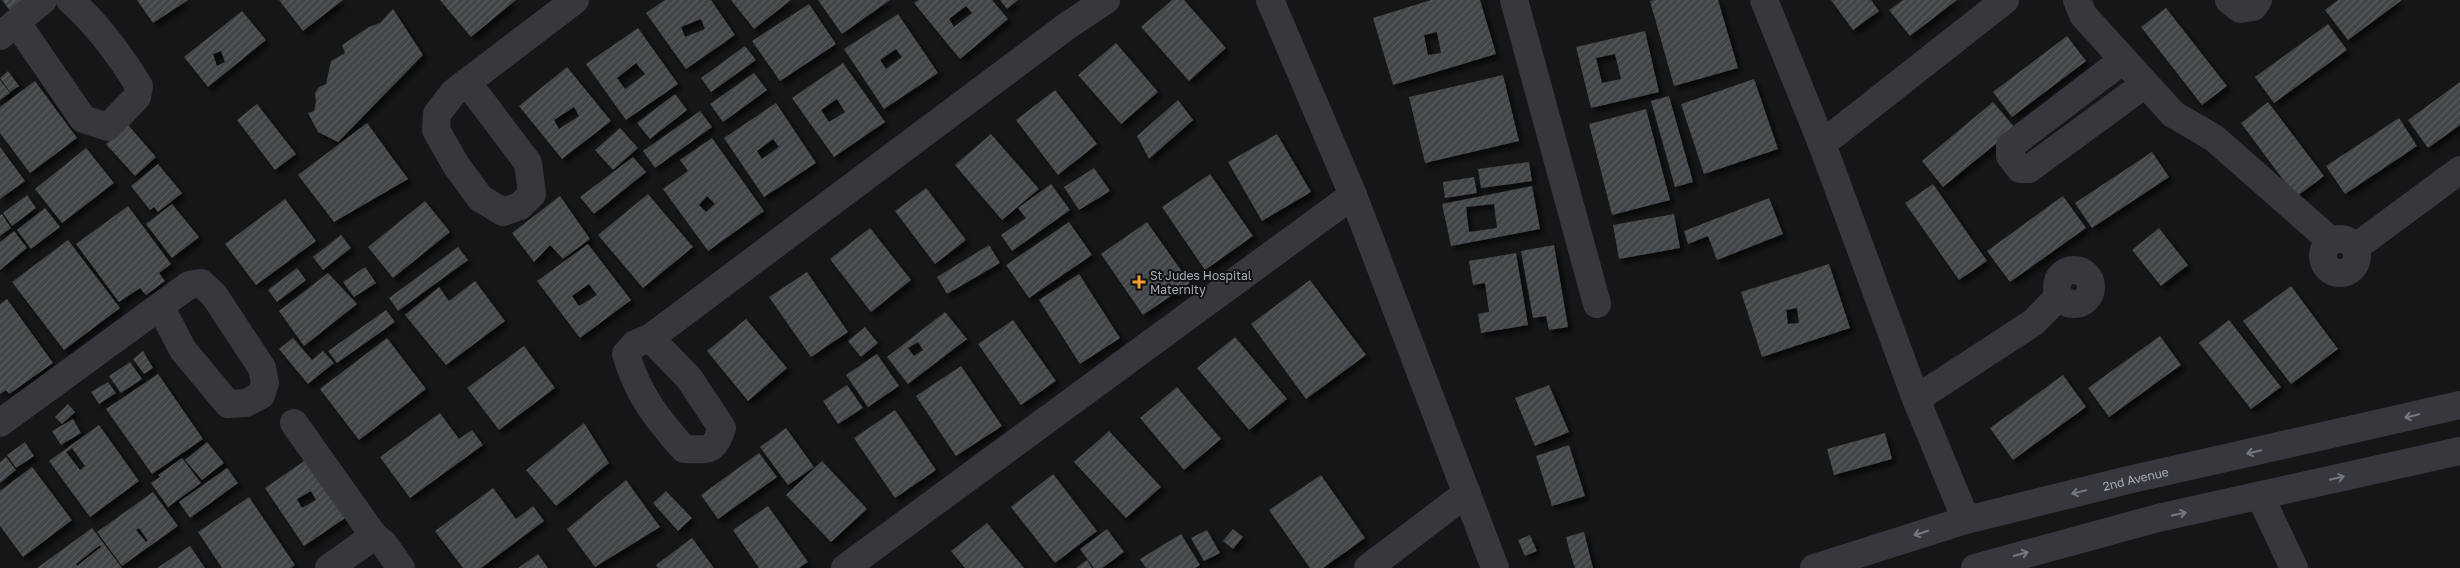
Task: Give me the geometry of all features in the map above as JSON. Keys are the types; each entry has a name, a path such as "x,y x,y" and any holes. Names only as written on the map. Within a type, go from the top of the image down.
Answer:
{"street":[{"path":"43,0 8,30 84,119 108,127 137,97 139,86 102,35 70,0"},
{"path":"467,82 575,0"},
{"path":"650,338 1067,26 1106,0"},
{"path":"1270,0 1353,195 1495,568"},
{"path":"1514,0 1597,304"},
{"path":"1764,0 1822,144 1916,399 1966,520"},
{"path":"1822,144 2005,0"},
{"path":"2077,0 2083,15 2174,114 2214,138 2343,244 2460,170"},
{"path":"2228,0 2240,8 2253,6 2258,0"},
{"path":"2123,60 2010,146 2010,156 2020,169 2029,169 2145,84"},
{"path":"845,568 1353,195"},
{"path":"1916,399 2034,322 2059,296"},
{"path":"0,423 160,306"},
{"name":"2nd Avenue","path":"1814,568 1966,520 2128,480 2460,406"},
{"path":"294,423 374,536 384,544 401,568"},
{"path":"1975,568 2158,518 2460,451"},
{"path":"1368,568 1467,493"},
{"path":"2260,496 2294,568"},
{"path":"329,568 374,536"}],"building":[{"path":"2,0 28,0 11,12"},
{"path":"137,0 188,0 153,23"},
{"path":"279,0 343,0 303,31"},
{"path":"440,0 516,0 471,37"},
{"path":"665,0 711,0 735,35 686,69 646,13","holes":["701,19 705,29 685,37 681,27"]},
{"path":"731,0 791,0 754,29"},
{"path":"818,0 890,0 842,34"},
{"path":"918,0 992,0 1008,19 960,59 914,3","holes":["966,6 972,13 954,27 949,19"]},
{"path":"1000,0 1018,0 1007,9"},
{"path":"1172,0 1184,0 1226,48 1189,81 1141,27"},
{"path":"1431,0 1480,0 1496,54 1393,85 1373,18","holes":["1437,32 1441,53 1428,55 1424,35"]},
{"path":"1718,0 1738,68 1674,86 1650,1"},
{"path":"1831,0 1871,0 1879,11 1853,30"},
{"path":"1903,0 1957,0 1910,36 1889,10"},
{"path":"2338,0 2402,0 2348,40 2325,10"},
{"path":"809,4 836,44 780,81 752,41"},
{"path":"2166,8 2227,86 2202,105 2141,27"},
{"path":"393,9 423,55 338,142 318,132 308,113 314,111 315,93 319,87 326,84 331,61 345,53 342,45 369,27 380,23"},
{"path":"242,11 266,40 208,87 184,57","holes":["221,51 225,62 217,66 213,54"]},
{"path":"898,14 938,73 884,109 844,49","holes":["896,49 902,57 886,69 880,60"]},
{"path":"2328,24 2347,50 2274,103 2255,77"},
{"path":"638,28 678,84 626,120 586,64","holes":["636,63 645,74 625,89 617,78"]},
{"path":"1645,31 1659,92 1591,108 1576,47","holes":["1615,54 1621,79 1602,83 1596,58"]},
{"path":"2067,36 2086,61 2012,117 1993,92"},
{"path":"1116,43 1158,92 1121,124 1078,75"},
{"path":"745,46 756,60 711,92 701,78"},
{"path":"843,63 885,122 834,157 792,98","holes":["837,99 845,112 829,122 821,110"]},
{"path":"567,67 611,121 562,159 519,106","holes":["574,107 579,116 559,129 554,120"]},
{"path":"8,71 19,86 10,92 0,78"},
{"path":"754,73 767,90 723,122 710,104"},
{"path":"1503,75 1519,141 1425,163 1409,97"},
{"path":"1754,79 1778,149 1704,174 1681,104"},
{"path":"0,80 10,93 0,100"},
{"path":"35,81 77,138 30,173 0,133 0,107"},
{"path":"2460,82 2460,125 2428,148 2408,120"},
{"path":"1055,90 1097,144 1058,175 1016,120"},
{"path":"675,94 687,110 650,139 637,123"},
{"path":"1669,96 1693,182 1675,187 1651,101"},
{"path":"1178,100 1193,120 1149,159 1137,136"},
{"path":"1993,102 2015,128 1943,187 1922,161"},
{"path":"2268,102 2324,176 2296,197 2241,123"},
{"path":"776,103 816,163 764,197 724,138","holes":["773,139 779,147 762,159 757,151"]},
{"path":"257,104 296,154 275,170 237,120"},
{"path":"1646,109 1670,200 1612,215 1589,124"},
{"path":"700,111 712,127 655,168 643,151"},
{"path":"2399,118 2417,146 2345,194 2326,166"},
{"path":"367,123 408,179 334,222 298,175"},
{"path":"128,125 156,157 135,176 106,144"},
{"path":"620,128 638,148 613,170 595,150"},
{"path":"991,134 1039,189 1002,220 955,165"},
{"path":"1277,134 1311,192 1262,221 1228,162"},
{"path":"712,138 764,211 708,251 663,189 688,171 680,160","holes":["707,196 715,204 706,212 699,205"]},
{"path":"0,147 25,181 0,199"},
{"path":"86,148 114,183 62,223 35,189"},
{"path":"2152,152 2169,177 2092,228 2075,203"},
{"path":"633,157 646,172 594,214 580,197"},
{"path":"1529,162 1532,181 1481,188 1478,169"},
{"path":"158,164 182,193 158,212 154,207 150,210 131,186"},
{"path":"1094,168 1110,191 1079,210 1064,187"},
{"path":"1210,174 1253,236 1205,270 1162,207"},
{"path":"1474,177 1477,193 1445,198 1443,182"},
{"path":"1051,184 1070,210 1012,251 1001,235 1026,218 1018,208"},
{"path":"1933,184 1987,261 1959,280 1905,203"},
{"path":"1532,186 1540,229 1451,246 1442,204","holes":["1494,204 1497,228 1469,232 1466,207"]},
{"path":"926,188 966,240 935,264 895,211"},
{"path":"648,194 693,247 643,288 598,235"},
{"path":"27,195 36,208 12,226 3,213"},
{"path":"560,196 590,239 563,259 550,245 534,262 512,233"},
{"path":"2063,196 2086,228 2010,282 1987,251"},
{"path":"1769,198 1783,234 1717,260 1708,236 1688,244 1684,231"},
{"path":"285,199 316,241 256,285 225,244"},
{"path":"425,201 450,232 393,278 368,247"},
{"path":"172,204 199,237 172,258 146,224"},
{"path":"128,206 171,264 159,273 165,281 146,295 140,288 119,302 76,244"},
{"path":"45,208 60,227 31,249 17,230"},
{"path":"2,214 11,228 0,236 0,215"},
{"path":"1674,214 1680,248 1619,259 1613,225"},
{"path":"1069,222 1092,255 1029,298 1006,265"},
{"path":"1147,222 1190,283 1143,315 1101,254"},
{"path":"870,228 911,280 871,312 830,259"},
{"path":"2159,228 2188,265 2161,286 2132,250"},
{"path":"14,231 27,248 0,270 0,242"},
{"path":"341,235 351,248 323,270 313,257"},
{"path":"68,240 120,308 64,350 12,282"},
{"path":"588,244 631,300 580,338 537,281","holes":["589,284 597,295 579,306 572,296"]},
{"path":"989,245 1000,263 947,294 937,277"},
{"path":"1554,245 1568,327 1549,330 1546,316 1533,318 1521,251"},
{"path":"458,247 468,260 398,311 389,298"},
{"path":"1516,253 1528,325 1481,333 1478,314 1489,312 1485,283 1473,285 1469,261"},
{"path":"1829,264 1850,328 1762,357 1741,292","holes":["1797,308 1799,323 1788,324 1786,310"]},
{"path":"365,267 376,283 354,297 343,282"},
{"path":"297,268 306,280 277,302 268,290"},
{"path":"807,272 848,332 811,357 769,297"},
{"path":"328,273 357,304 304,346 279,311"},
{"path":"1079,274 1120,338 1080,364 1039,300"},
{"path":"1310,280 1366,355 1306,399 1251,324"},
{"path":"475,281 505,321 446,365 405,315 439,287 449,301"},
{"path":"2291,286 2338,349 2291,384 2243,321"},
{"path":"7,299 53,363 9,394 6,390 0,394 0,304"},
{"path":"386,310 395,322 337,363 328,351"},
{"path":"945,312 967,339 908,384 887,357","holes":["918,342 923,350 914,356 908,348"]},
{"path":"746,319 787,368 748,401 707,351"},
{"path":"1013,320 1056,381 1021,405 978,344"},
{"path":"2229,320 2281,387 2251,409 2199,343"},
{"path":"865,327 878,343 861,357 848,341"},
{"path":"2160,336 2181,365 2109,417 2088,388"},
{"path":"1235,337 1287,399 1249,430 1197,368"},
{"path":"293,338 312,360 323,351 334,363 308,384 279,349"},
{"path":"387,338 426,389 359,440 320,389"},
{"path":"524,346 555,388 499,430 467,388"},
{"path":"143,351 153,368 144,374 133,359"},
{"path":"877,354 899,386 868,407 846,375"},
{"path":"130,362 142,379 121,393 109,376"},
{"path":"961,366 1002,426 956,456 916,396"},
{"path":"158,374 203,439 152,474 106,409"},
{"path":"2063,375 2086,407 2013,460 1990,428"},
{"path":"108,382 116,393 99,404 91,392"},
{"path":"847,385 863,408 838,424 823,401"},
{"path":"1549,385 1569,432 1535,446 1515,398"},
{"path":"1177,387 1221,439 1184,470 1140,418"},
{"path":"68,404 75,412 62,424 55,417"},
{"path":"895,410 936,470 895,498 854,438"},
{"path":"440,413 459,439 472,430 483,445 410,498 380,457"},
{"path":"73,419 81,433 61,445 52,431"},
{"path":"584,423 609,463 556,506 526,470"},
{"path":"99,425 139,481 90,517 49,461","holes":["72,448 85,466 80,470 66,452"]},
{"path":"786,428 814,467 788,485 760,447"},
{"path":"1109,431 1161,487 1126,518 1074,462"},
{"path":"1885,433 1892,459 1834,475 1827,449"},
{"path":"25,442 34,456 16,468 7,455"},
{"path":"207,442 224,463 202,480 185,460"},
{"path":"1569,445 1585,496 1552,506 1536,456"},
{"path":"759,453 777,477 718,519 701,495"},
{"path":"313,455 354,512 304,546 265,488","holes":["311,491 316,500 302,508 297,499"]},
{"path":"6,457 16,470 0,483 0,462"},
{"path":"182,458 201,483 168,507 151,483 160,477 158,475"},
{"path":"822,461 867,509 831,542 786,495"},
{"path":"32,467 72,520 23,557 0,526 0,491"},
{"path":"227,468 238,483 190,518 179,502"},
{"path":"1053,474 1097,531 1055,563 1011,507"},
{"path":"1321,475 1365,538 1323,568 1310,568 1269,510"},
{"path":"626,480 660,527 595,567 567,529"},
{"path":"493,488 516,519 533,506 544,521 481,568 463,568 435,531"},
{"path":"666,491 692,518 678,531 653,503"},
{"path":"153,492 178,526 122,566 97,532","holes":["139,528 148,541 146,542 136,530"]},
{"path":"249,497 295,565 291,568 222,568 198,532"},
{"path":"768,506 808,562 799,568 759,568 733,530"},
{"path":"987,523 1024,568 965,568 951,551"},
{"path":"92,528 122,568 37,568","holes":["100,545 101,547 77,566 76,564"]},
{"path":"1107,529 1124,552 1102,568 1094,568 1080,549"},
{"path":"1233,529 1243,537 1233,549 1223,541"},
{"path":"1207,530 1220,553 1204,561 1191,538"},
{"path":"1584,532 1593,568 1575,568 1566,537"},
{"path":"1181,534 1200,565 1195,568 1146,568 1140,559"},
{"path":"1530,535 1537,551 1525,556 1518,540"},
{"path":"692,538 714,568 658,568 656,565"},
{"path":"190,546 205,568 157,568"},
{"path":"538,554 548,568 518,568"},
{"path":"1087,560 1092,568 1076,568"}],"place":[{"name":"St Judes Hospital Maternity","path":"1139,282"}]}
